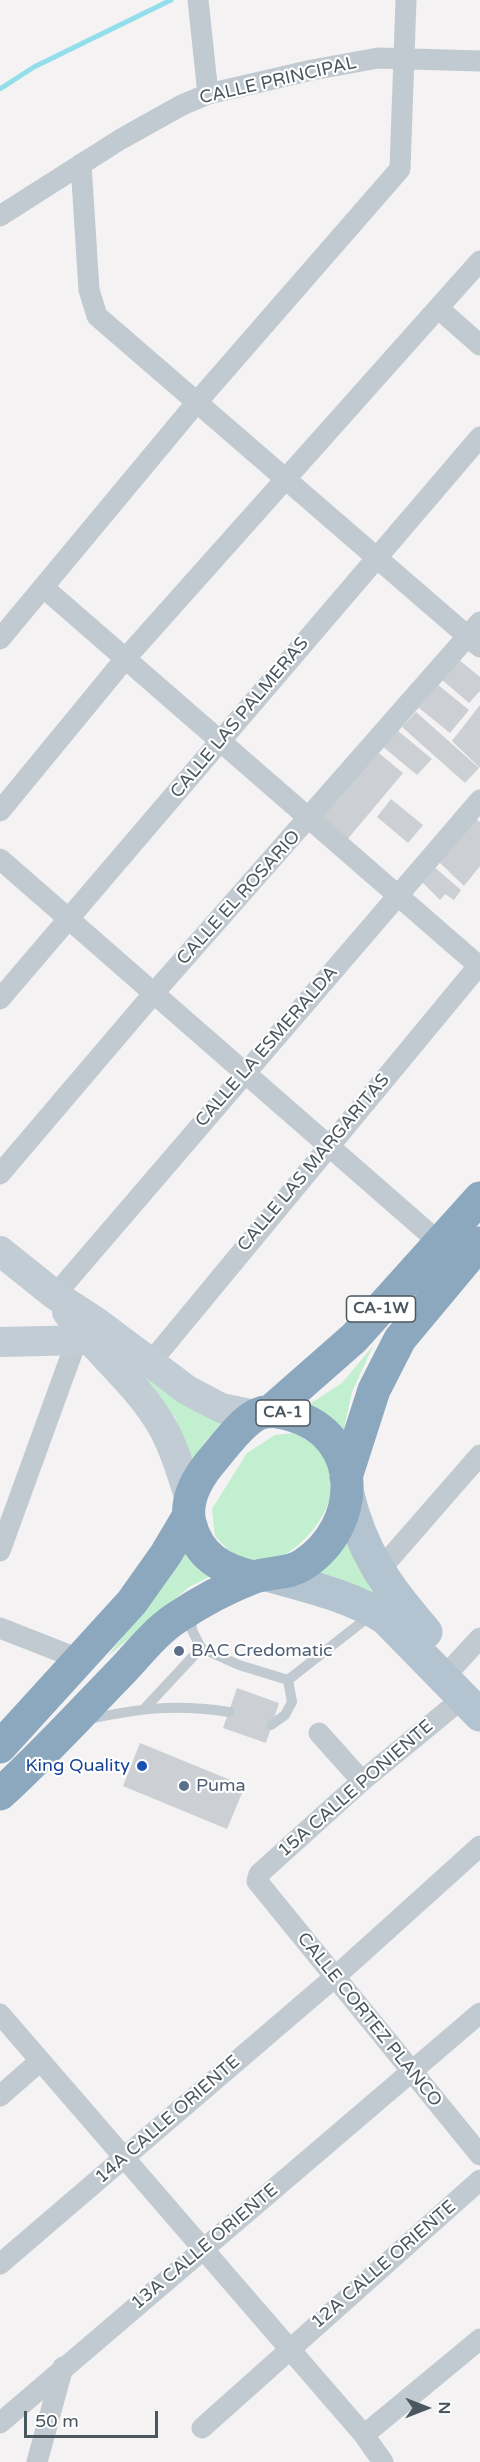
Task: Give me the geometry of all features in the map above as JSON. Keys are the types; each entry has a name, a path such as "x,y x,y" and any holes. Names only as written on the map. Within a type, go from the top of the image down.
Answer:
{"highway":[{"name":"CA-1W","path":"263,1413 354,1338 480,1198"},
{"name":"CA-1W","path":"347,1484 374,1390 400,1339 480,1242"},
{"name":"CA-1","path":"189,1508 198,1480 212,1461 263,1413 294,1416 324,1432 336,1445 347,1484"},
{"path":"0,1794 42,1756 162,1628 190,1609 261,1576 300,1567 328,1544 338,1528 347,1484"},
{"path":"189,1508 200,1549 213,1561 227,1569 261,1576"},
{"path":"0,1747 132,1602 166,1554 189,1508"}],"main road":[{"path":"0,1251 55,1295 206,1401 263,1413"},
{"path":"55,1295 82,1341 157,1417 172,1447 189,1508"},
{"path":"0,1342 82,1341"},
{"path":"347,1484 360,1534 378,1572 397,1599 455,1665 474,1705"},
{"path":"261,1576 327,1592 376,1612 402,1633 474,1705"}],"street":[{"path":"198,0 208,94"},
{"path":"0,639 197,402 400,169 406,0"},
{"name":"CALLE PRINCIPAL","path":"0,216 121,139 182,105 208,94 312,70 378,58 480,61"},
{"path":"81,164 89,290 97,316 376,557 476,636"},
{"path":"0,811 126,659 480,261"},
{"path":"438,308 480,345"},
{"name":"CALLE LAS PALMERAS","path":"0,999 70,920 219,741 480,437"},
{"path":"43,587 479,965"},
{"name":"CALLE EL ROSARIO","path":"0,1174 154,993 476,636"},
{"name":"CALLE LA ESMERALDA","path":"55,1295 244,1072 480,800"},
{"path":"0,859 441,1244"},
{"name":"CALLE LAS MARGARITAS","path":"150,1363 479,965"},
{"path":"0,1551 82,1341"},
{"path":"378,1572 480,1455"},
{"path":"0,1628 80,1659"},
{"path":"455,1665 480,1638"},
{"name":"15A CALLE PONIENTE","path":"259,1885 259,1874 362,1781 474,1705"},
{"path":"319,1733 362,1781"},
{"name":"14A CALLE ORIENTE","path":"0,2264 336,1976 480,1846"},
{"name":"CALLE CORTEZ PLANCO","path":"259,1885 336,1976 410,2072 480,2155"},
{"name":"13A CALLE ORIENTE","path":"0,2423 480,2013"},
{"path":"0,2014 364,2435 383,2462"},
{"path":"0,2096 40,2061"},
{"name":"12A CALLE ORIENTE","path":"202,2428 480,2180"},
{"path":"364,2435 480,2339"},
{"path":"37,2462 63,2367"}],"lane":[{"path":"190,1609 192,1630 201,1648 239,1665 288,1680"},
{"path":"288,1680 376,1612"},
{"path":"146,1707 201,1648"},
{"path":"271,1725 285,1715 292,1702 288,1680"},
{"path":"71,1723 146,1707 191,1706 229,1712"}],"green space":[{"path":"373,1346 352,1392 342,1437 305,1407 342,1383"},
{"path":"121,1356 230,1421 208,1438 192,1461 175,1417"},
{"path":"294,1433 313,1445 330,1468 332,1490 328,1505 310,1533 284,1555 271,1561 257,1563 244,1560 233,1554 215,1536 212,1509 247,1453 275,1435"},
{"path":"350,1529 419,1636 311,1571"},
{"path":"184,1545 213,1575 189,1587 107,1657 172,1572"}],"building":[{"path":"458,659 480,677 480,691 469,703 441,679"},
{"path":"437,684 469,710 450,733 419,708"},
{"path":"480,705 480,768 452,741"},
{"path":"416,712 479,768 465,783 402,727"},
{"path":"397,730 432,759 417,775 382,746"},
{"path":"374,749 403,773 346,841 318,817"},
{"path":"391,799 423,825 408,843 377,817"},
{"path":"476,819 480,822 480,866 464,886 438,861"},
{"path":"432,865 461,890 454,900 445,894 440,900 418,878"},
{"name":"Puma","path":"237,1688 279,1703 266,1743 223,1728"},
{"name":"Puma","path":"140,1743 245,1786 227,1829 123,1786"}],"waterway":[{"path":"0,89 34,67 171,0"}],"place":[{"name":"BAC Credomatic","path":"179,1651"},
{"name":"King Quality","path":"142,1766"},
{"name":"Puma","path":"184,1786"}]}
